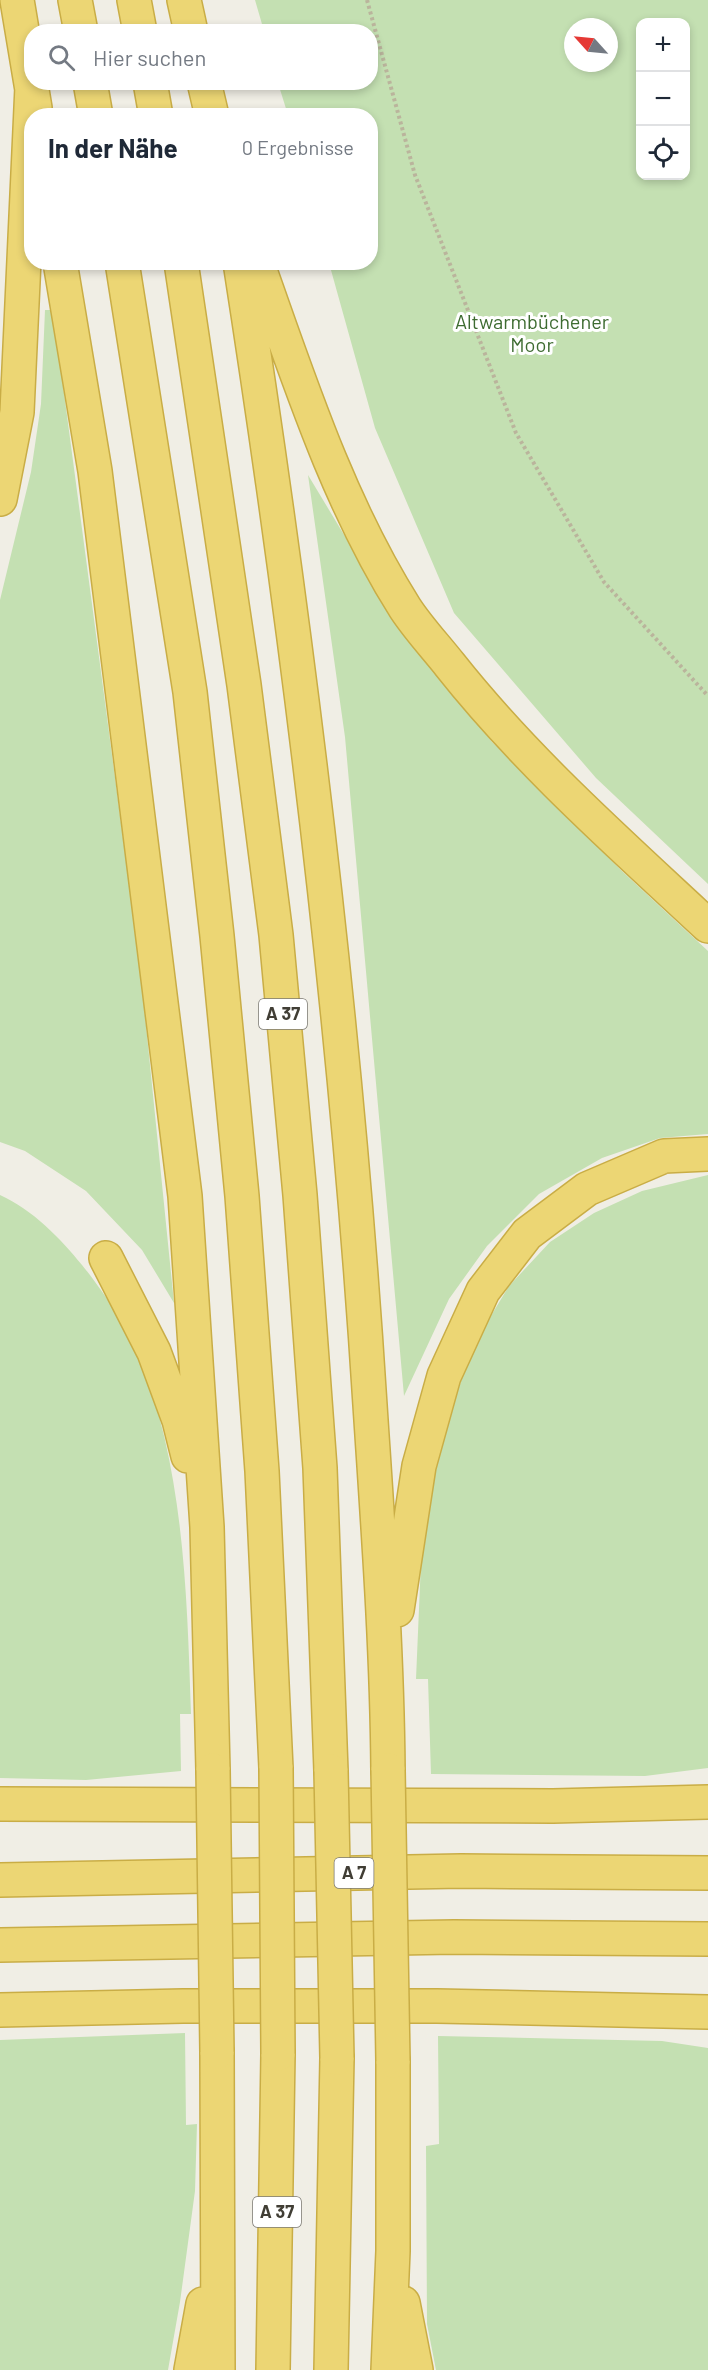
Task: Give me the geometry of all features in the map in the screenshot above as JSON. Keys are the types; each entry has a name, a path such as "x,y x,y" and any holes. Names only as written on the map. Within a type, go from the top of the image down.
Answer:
{"highway":[{"path":"17,0 24,42"},
{"path":"75,0 80,24"},
{"path":"134,0 138,24"},
{"path":"184,0 189,24"},
{"path":"91,90 95,108"},
{"path":"151,90 155,108"},
{"path":"206,90 210,108"},
{"path":"0,499 16,412 24,270"},
{"path":"61,270 94,471 183,1184 207,1527 218,2052 218,2370"},
{"name":"A 37","path":"123,270 190,692 217,936 242,1196 260,1447 276,1768 278,2054 273,2370"},
{"name":"A 37","path":"182,270 244,685 276,935 300,1195 319,1456 331,1771 337,2058 331,2370"},
{"path":"241,270 270,455 302,688 330,928 361,1260 387,1671 393,2061 393,2252 388,2370"},
{"path":"259,270 303,390 352,510 406,609 487,712 577,803 708,926"},
{"path":"387,1671 419,1466 444,1376 483,1291 527,1234 587,1189 664,1156 708,1154"},
{"path":"106,1258 154,1352 179,1420 207,1527"},
{"path":"553,1806 708,1781"},
{"path":"0,1804 553,1806 708,1802"},
{"name":"A 7","path":"0,1880 461,1871 708,1873"},
{"path":"0,1945 453,1936 708,1939"},
{"path":"0,2010 183,2006 436,2006 708,2012"},
{"path":"653,2011 708,2024"},
{"path":"190,2370 219,2222"},
{"path":"393,2252 416,2370"}],"path":[{"path":"367,0 374,24"},
{"path":"378,40 415,175 516,433 604,582 708,696"}],"green space":[{"name":"Altwarmbüchener Moor","path":"255,0 708,0 708,884 596,778 454,613 375,428 331,270 378,270 378,108 286,108 280,90 378,90 378,24 262,24"},
{"path":"45,310 53,310 140,966 174,1303 142,1250 86,1191 25,1151 0,1142 0,600 31,472 41,404"},
{"path":"308,475 405,636 492,742 624,873 708,951 708,1134 660,1138 602,1158 539,1194 487,1246 449,1299 404,1396 345,737"},
{"path":"708,1175 708,1768 645,1776 431,1774 428,1679 416,1679 422,1538 449,1415 475,1342 509,1286 550,1242 594,1213 642,1191"},
{"path":"0,1195 24,1208 45,1225 89,1274 113,1307 133,1342 153,1396 174,1485 185,1577 191,1714 180,1714 181,1771 86,1780 0,1778"},
{"path":"185,2033 186,2125 197,2124 195,2191 168,2370 0,2370 0,2040"},
{"path":"438,2036 662,2041 708,2048 708,2370 436,2370 427,2324 426,2146 439,2144"}]}
